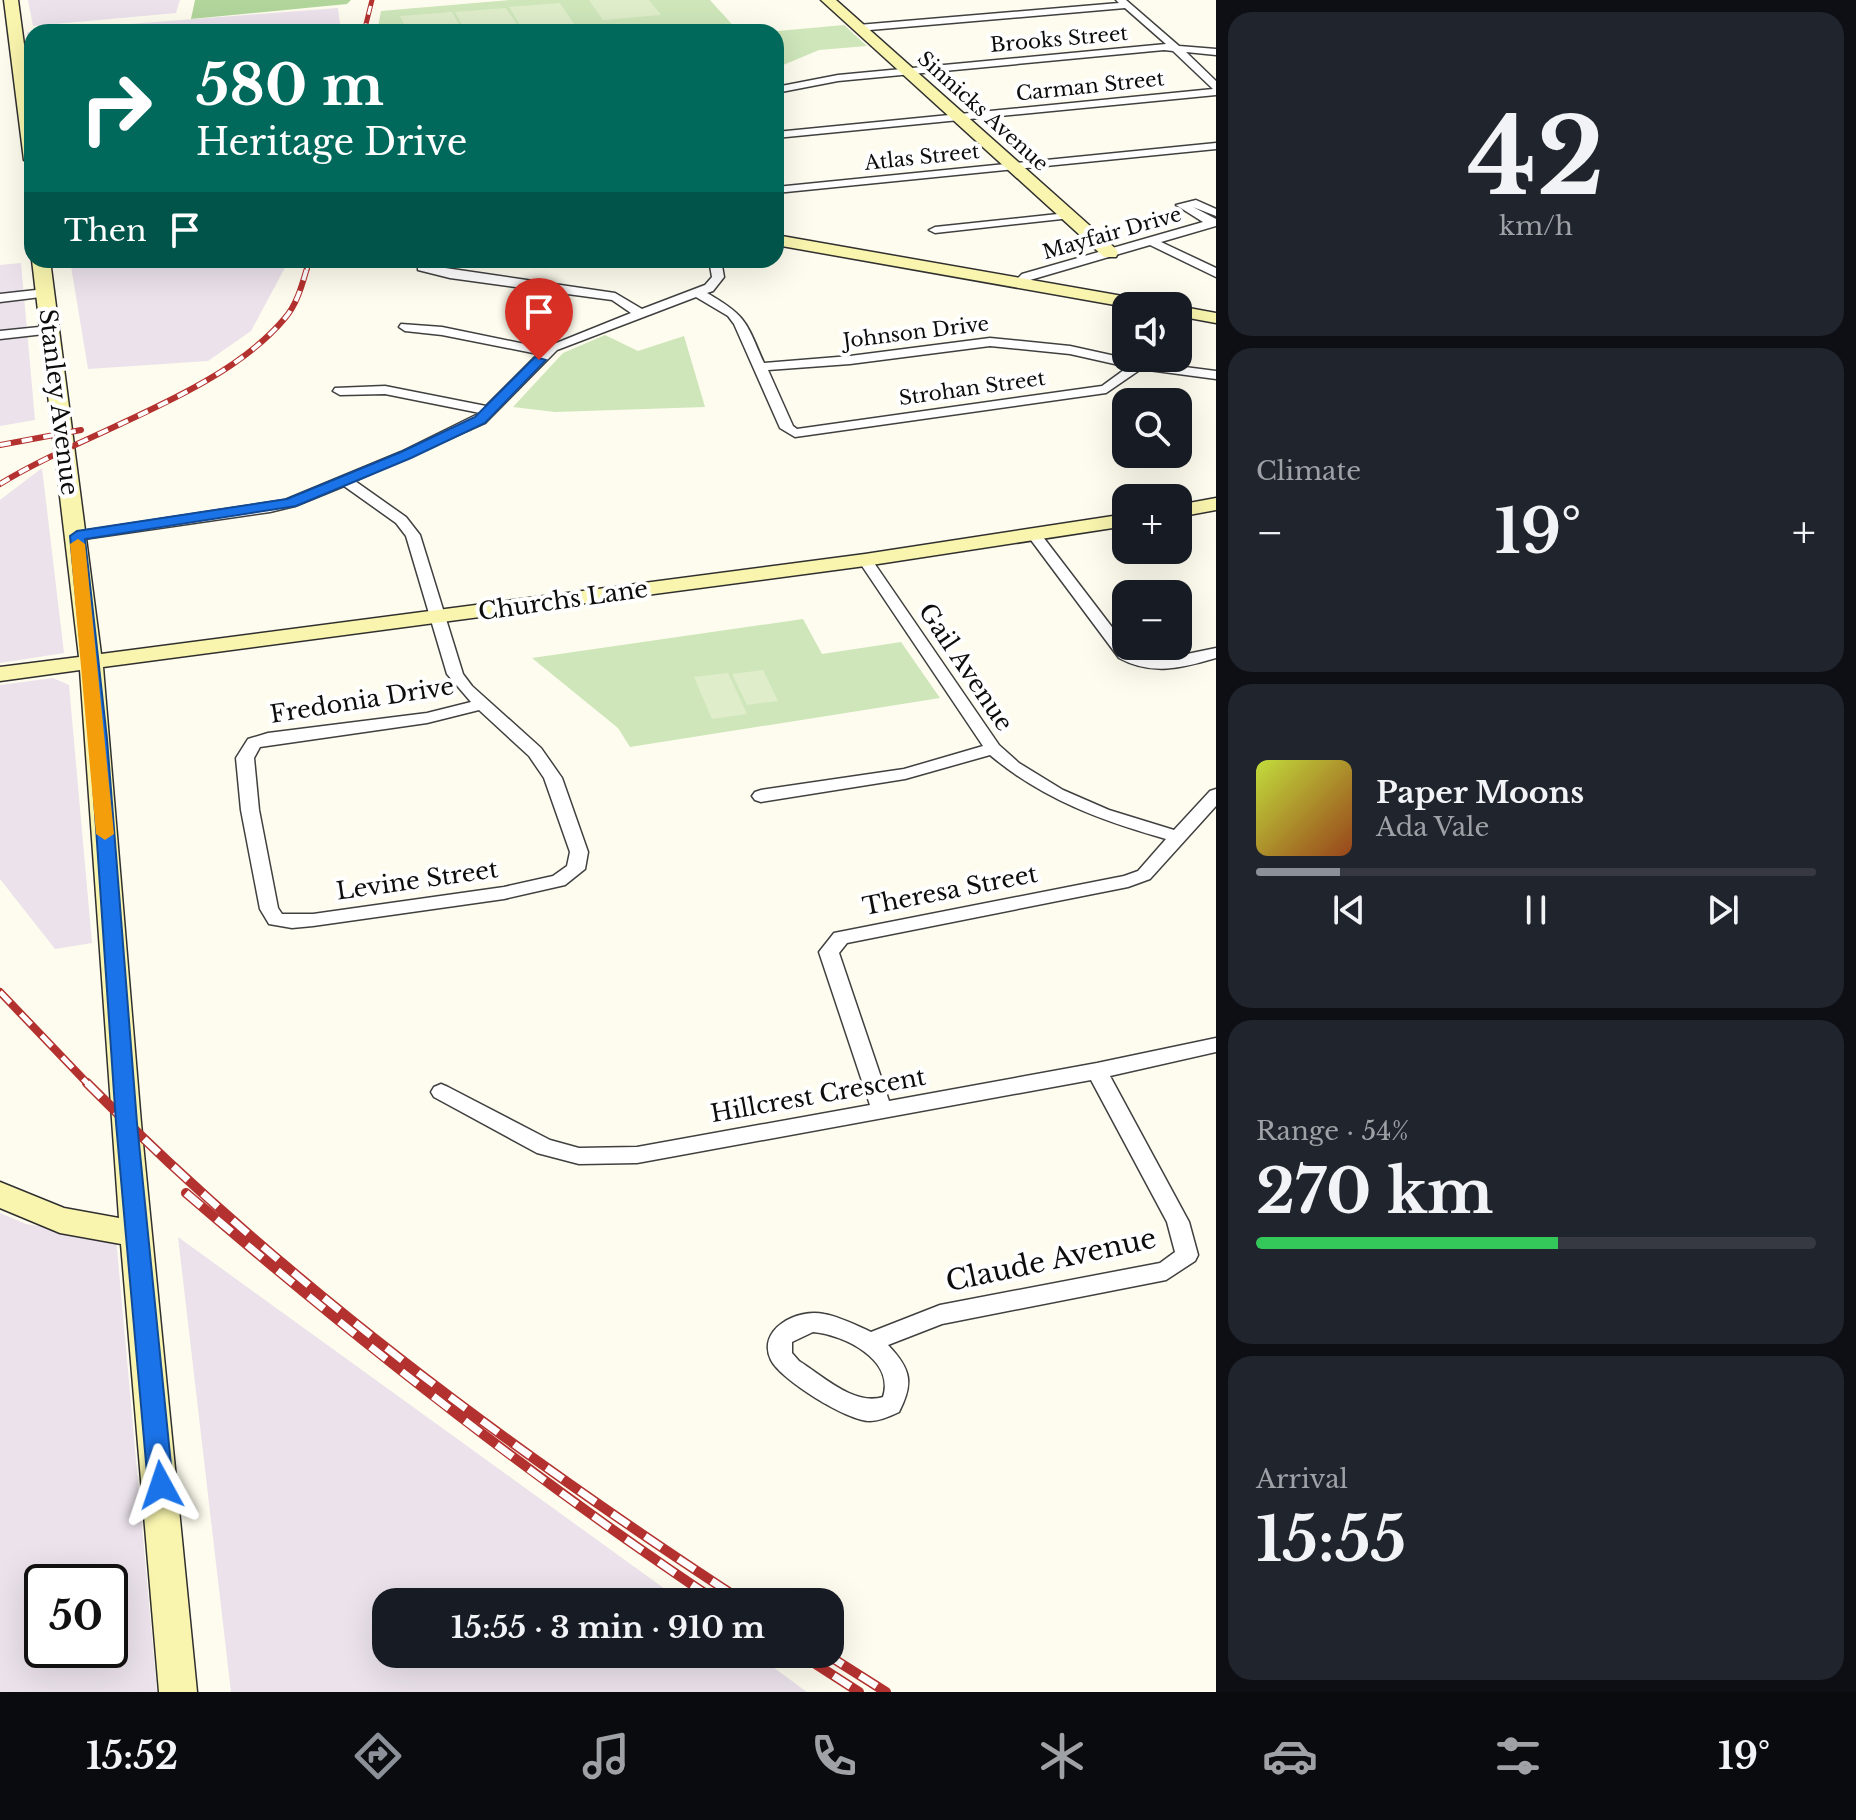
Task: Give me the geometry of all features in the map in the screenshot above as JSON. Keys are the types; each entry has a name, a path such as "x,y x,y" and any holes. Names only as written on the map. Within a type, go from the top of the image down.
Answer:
{"street":[{"path":"11,0 24,67"},
{"name":"Sinnicks Avenue","path":"828,0 1110,253"},
{"path":"858,28 1123,2 1178,48 1216,90"},
{"name":"Brooks Street","path":"784,88 838,78 906,71 1178,48 1216,52"},
{"name":"Carman Street","path":"784,134 1216,90"},
{"name":"Atlas Street","path":"784,189 1216,146"},
{"path":"935,230 1067,216"},
{"name":"Mayfair Drive","path":"1019,283 1026,277 1215,220"},
{"path":"784,241 1112,299"},
{"path":"1151,241 1216,273"},
{"name":"Stanley Avenue","path":"42,268 91,662 178,1692"},
{"path":"426,268 615,297 641,314"},
{"path":"77,536 270,508 346,481 460,431 491,411 547,352 698,293 716,283 716,268"},
{"path":"0,298 45,293"},
{"path":"698,293 736,317 761,367"},
{"path":"1192,314 1216,318"},
{"path":"405,327 442,331 547,352"},
{"path":"0,335 49,330"},
{"name":"Johnson Drive","path":"761,367 850,360 990,342 1070,350 1112,359"},
{"name":"Strohan Street","path":"761,367 787,428 795,433 1106,389 1129,372"},
{"name":"Johnson Drive","path":"1192,372 1216,375"},
{"path":"340,391 385,390 491,411"},
{"path":"346,481 401,520 413,535 455,674 482,704"},
{"path":"1192,508 1216,504"},
{"name":"Churchs Lane","path":"0,674 865,560 1112,522"},
{"path":"1035,536 1125,655 1139,664 1163,666 1216,653"},
{"name":"Gail Avenue","path":"865,560 993,749 1031,781 1057,794 1096,812 1178,837"},
{"name":"Levine Street","path":"265,888 269,909 276,919 292,922 504,893 559,881 576,869 579,852 553,778 535,752 482,704"},
{"name":"Fredonia Drive","path":"265,888 250,810 245,758 254,743 268,738 427,718 482,704"},
{"path":"761,796 905,774 993,749"},
{"name":"Theresa Street","path":"882,1110 829,952 841,938 1128,881 1144,875 1216,795"},
{"name":"Hillcrest Crescent","path":"441,1092 544,1147 579,1156 637,1155 1097,1071 1216,1045"},
{"name":"Claude Avenue","path":"870,1342 940,1315 1166,1271 1187,1255 1178,1222 1097,1071"},
{"path":"0,1194 60,1220 137,1234"},
{"path":"806,1320 826,1323 870,1342 896,1369 899,1392 891,1405 871,1411 853,1407 791,1368 781,1356 780,1338 793,1326 806,1320"}],"shaded area":[{"path":"28,0 180,0 176,13 33,24"},
{"path":"338,8 340,24 131,24"},
{"path":"21,263 35,420 0,426 0,265"},
{"path":"71,268 285,268 251,331 208,361 88,369"},
{"path":"42,468 64,653 0,663 0,500"},
{"path":"53,678 69,685 92,943 55,949 0,879 0,685"},
{"path":"0,1213 26,1224 116,1238 157,1692 0,1692"},
{"path":"178,1237 664,1588 372,1588 372,1668 774,1668 807,1692 231,1692"}],"green space":[{"path":"195,0 351,0 347,4 191,19"},
{"path":"510,0 710,0 732,24 379,24 381,11"},
{"path":"589,0 649,0 661,15 603,20"},
{"path":"560,3 574,24 520,24 509,7"},
{"path":"506,8 517,24 462,24 455,12"},
{"path":"452,12 459,24 404,24 400,16"},
{"path":"844,25 867,46 819,50 784,65 784,30"},
{"path":"605,335 638,351 684,336 705,407 555,412 513,407 563,353"},
{"path":"803,619 822,654 901,642 940,698 630,747 618,728 532,658"},
{"path":"763,670 778,701 747,705 732,674"},
{"path":"728,673 747,714 712,719 694,677"}],"railway":[{"path":"366,24 372,0"},
{"path":"0,484 151,410 226,369 258,345 285,318 296,301 307,268"},
{"path":"0,445 81,430"},
{"path":"0,992 88,1084"},
{"path":"88,1084 240,1226 402,1360 571,1485 723,1588"},
{"path":"186,1193 446,1406 512,1457 697,1588"},
{"path":"844,1665 886,1692"},
{"path":"822,1668 859,1692"}],"slow traffic":[{"path":"78,544 105,834"}],"route":[{"path":"161,1485 126,1123 98,739 77,536 290,503 406,455 480,420 539,360"}]}
